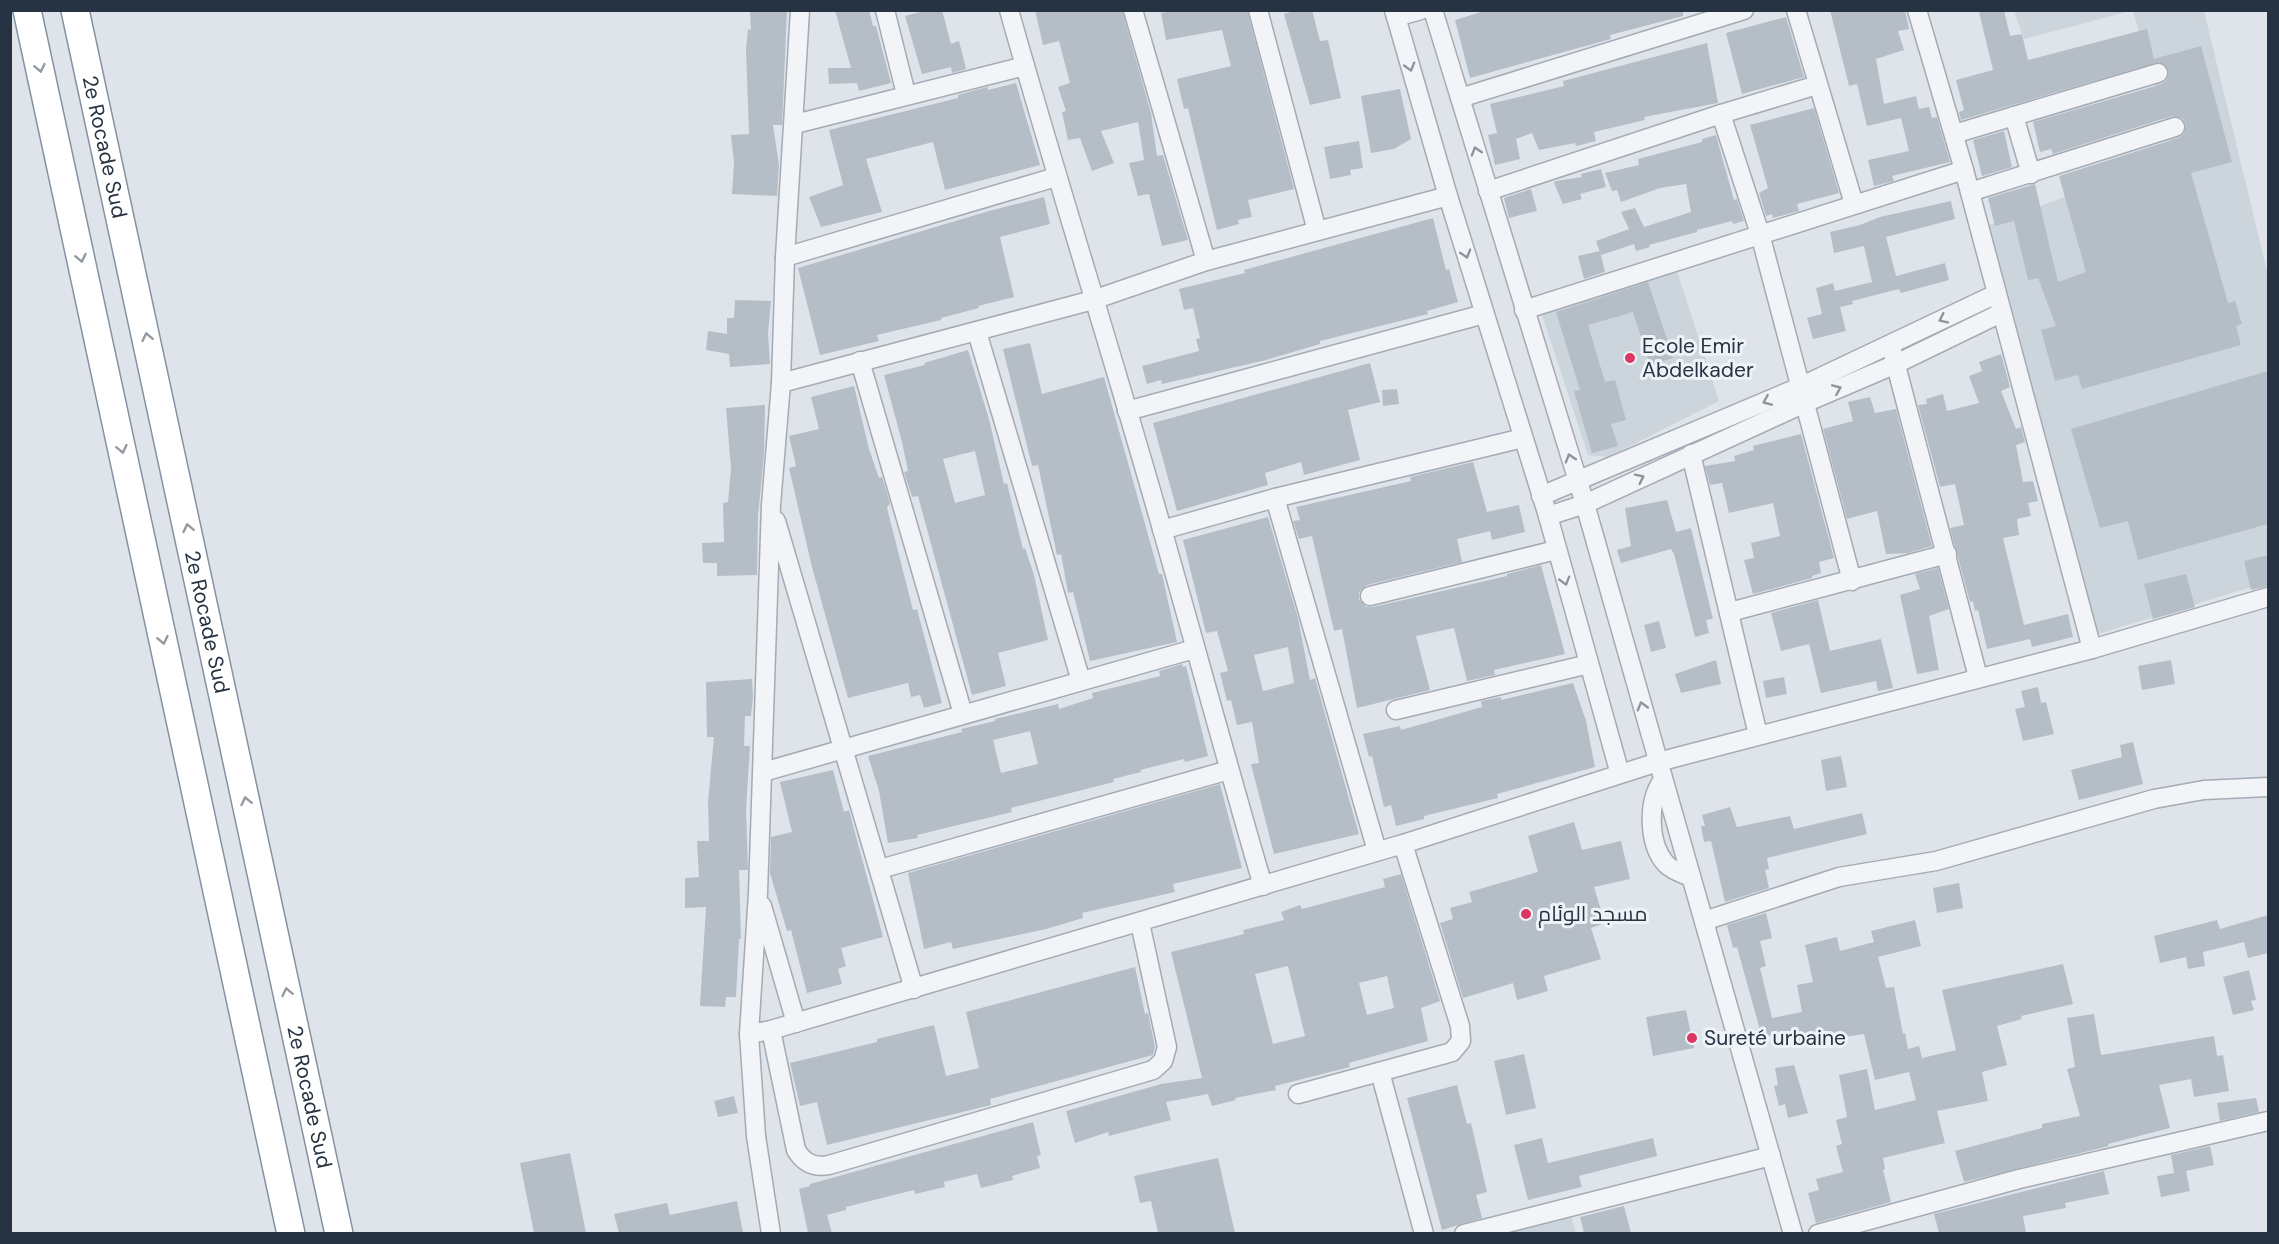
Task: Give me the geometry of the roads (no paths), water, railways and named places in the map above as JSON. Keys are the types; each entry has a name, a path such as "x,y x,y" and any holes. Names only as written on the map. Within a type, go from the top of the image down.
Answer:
{"highway":[{"path":"27,10 291,1233"},
{"name":"2e Rocade Sud","path":"75,10 339,1233"}],"street":[{"path":"771,1233 754,1124 748,1034 758,893 771,505 781,383 785,257 795,124 800,10"},
{"path":"885,10 906,94"},
{"path":"1009,10 1056,177 1162,530 1263,886"},
{"path":"1133,10 1206,261"},
{"path":"1258,10 1317,231"},
{"path":"1421,10 1395,14 1448,196 1548,516 1620,774"},
{"path":"1433,10 1585,504 1793,1233"},
{"path":"1460,98 1744,10"},
{"path":"1796,10 1854,204"},
{"path":"1917,10 1964,170 2092,649"},
{"path":"795,124 906,94 1025,66"},
{"path":"1953,134 2158,74"},
{"path":"1488,191 1721,114 1817,85"},
{"path":"1721,114 1760,234 1852,581"},
{"path":"2014,116 2031,174"},
{"path":"1970,192 2175,128"},
{"path":"1524,310 1964,170"},
{"path":"785,257 1056,177"},
{"path":"781,383 1093,300 1206,261 1448,196"},
{"path":"1548,516 1585,504 1691,454 1804,394 1890,344 1996,294"},
{"path":"1541,496 1804,394 1896,364 2001,313"},
{"path":"1127,411 1484,314"},
{"path":"977,332 1081,681"},
{"path":"1890,344 1978,677"},
{"path":"860,361 963,714"},
{"path":"1162,530 1275,498 1524,438"},
{"path":"1691,454 1758,735"},
{"path":"1275,498 1377,851"},
{"path":"771,505 914,989"},
{"path":"1370,596 1556,550"},
{"path":"1730,612 1947,554"},
{"path":"748,1034 796,1023 1140,923 1403,844 1658,762 2092,649 2268,597"},
{"path":"763,772 1194,649"},
{"path":"1396,710 1589,664"},
{"path":"880,868 1229,770"},
{"path":"1704,921 1839,878 1936,861 2154,799 2204,790 2268,787"},
{"path":"1298,1094 1452,1052 1461,1041 1462,1033 1403,844"},
{"path":"758,893 796,1023"},
{"path":"771,1030 796,1150 806,1162 821,1166 829,1165 1153,1070 1159,1066 1167,1047 1140,923"},
{"path":"1380,1072 1424,1233"},
{"path":"1818,1233 2019,1179 2268,1121"},
{"path":"1464,1233 1771,1156"}],"place":[{"name":"Ecole Emir Abdelkader","path":"1630,358"},
{"name":"مسجد الوئام","path":"1526,914"},
{"name":"Sureté urbaine","path":"1692,1038"}]}
